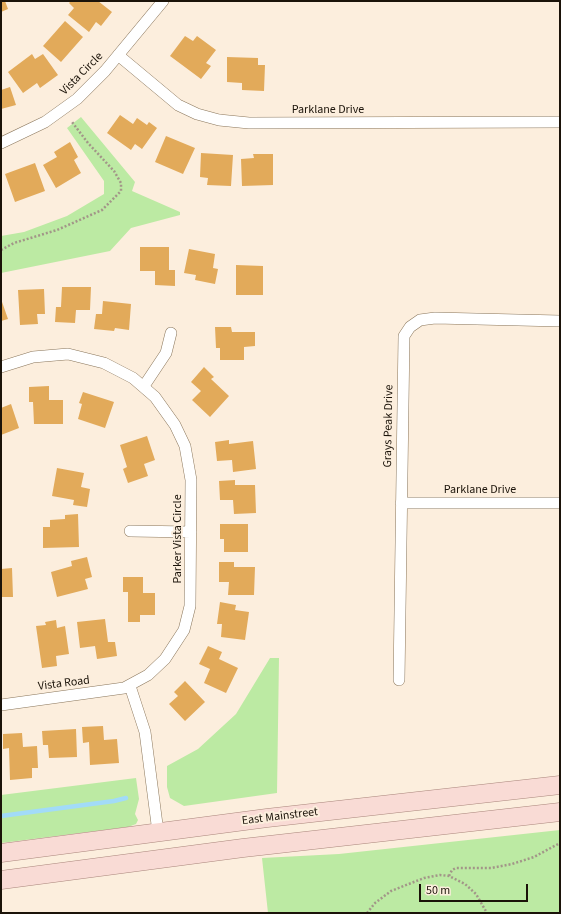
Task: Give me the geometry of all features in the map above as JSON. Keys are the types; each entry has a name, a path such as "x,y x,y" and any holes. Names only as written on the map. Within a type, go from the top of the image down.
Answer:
{"main road":[{"name":"East Mainstreet","path":"1,853 158,832 560,785"},
{"path":"1,880 244,848 560,812"}],"street":[{"name":"Vista Circle","path":"1,143 45,122 65,109 89,87 163,1"},
{"name":"Parklane Drive","path":"118,55 178,105 197,114 219,120 249,123 560,122"},
{"name":"Grays Peak Drive","path":"399,680 404,336 410,327 420,320 435,318 560,321"},
{"path":"144,386 166,353 171,333"},
{"name":"Parker Vista Circle","path":"1,367 33,357 68,354 104,363 133,378 144,386 170,416 185,446 191,480 190,606 184,630 173,649 148,675 130,686"},
{"name":"Parklane Drive","path":"401,503 560,503"},
{"path":"130,531 191,532"},
{"path":"130,686 145,732 158,832"},
{"name":"Vista Road","path":"1,705 114,690 130,686"}],"path":[{"path":"1,250 14,243 57,230 102,210 121,191 121,183 114,171 88,143 72,122"},
{"path":"449,876 452,870 456,868 491,868 512,864 534,857 560,843"},
{"path":"367,913 380,899 391,891 404,884 432,876 449,876 460,881 476,894 487,913"}],"green space":[{"path":"81,117 135,182 132,191 180,212 180,215 131,228 110,251 1,273 1,236 24,232 67,216 104,194 104,181 67,128"},
{"path":"270,658 279,658 277,793 184,806 170,798 167,787 167,766 198,749 236,714"},
{"path":"136,778 139,799 135,814 138,820 136,824 128,827 1,843 1,795"},
{"path":"560,830 560,913 268,913 262,858 339,854"}],"building":[{"path":"1,1 5,1 8,9 1,12"},
{"path":"71,1 98,1 112,12 101,26 96,22 89,32 68,15 74,8 69,3"},
{"path":"65,21 83,37 61,62 43,46"},
{"path":"185,36 193,41 197,36 216,50 206,63 211,66 201,79 170,56"},
{"path":"32,54 35,59 43,54 58,75 40,88 37,83 23,93 8,72"},
{"path":"227,57 258,58 258,65 265,65 264,91 242,90 242,83 227,82"},
{"path":"10,87 16,105 1,109 1,90"},
{"path":"120,115 133,124 137,118 147,125 149,122 157,128 142,149 135,144 131,150 107,133"},
{"path":"166,136 195,148 183,174 155,162"},
{"path":"70,142 78,157 74,160 81,173 56,188 43,165 57,157 54,152"},
{"path":"201,153 233,155 231,186 207,185 208,178 200,177"},
{"path":"253,154 273,154 273,185 242,186 241,159 254,158"},
{"path":"35,163 45,191 15,202 5,174"},
{"path":"140,247 169,247 169,270 175,270 175,286 155,285 155,271 140,271"},
{"path":"189,249 215,254 213,268 218,269 215,284 195,280 196,275 184,273"},
{"path":"236,265 263,266 263,295 236,295"},
{"path":"62,287 91,287 90,310 76,310 75,323 55,322 56,307 61,307"},
{"path":"44,289 45,314 37,314 38,324 20,325 18,290"},
{"path":"1,299 8,319 1,321"},
{"path":"103,301 131,304 129,330 115,328 114,331 94,329 96,314 102,314"},
{"path":"215,327 231,327 232,332 255,332 255,346 244,347 244,360 220,360 220,348 216,348"},
{"path":"204,367 214,377 211,379 229,396 210,417 192,400 201,391 191,382"},
{"path":"49,386 49,400 63,400 63,424 34,424 33,402 29,402 29,387"},
{"path":"83,392 114,402 105,428 78,419 82,404 79,403"},
{"path":"11,404 19,428 1,435 1,408"},
{"path":"147,436 155,460 144,464 148,476 128,483 123,469 127,467 120,445"},
{"path":"229,440 229,444 253,441 256,469 233,472 232,460 217,461 215,442"},
{"path":"57,468 84,473 81,487 90,489 87,507 73,505 74,500 52,496"},
{"path":"235,480 235,485 255,485 256,513 234,514 233,500 220,500 219,481"},
{"path":"78,514 79,547 43,548 43,527 50,527 50,520 65,519 65,515"},
{"path":"220,524 248,524 248,552 224,552 224,539 220,539"},
{"path":"87,557 92,577 85,579 88,589 57,597 51,572 72,566 71,561"},
{"path":"219,562 234,562 234,567 255,567 254,595 228,595 229,582 219,582"},
{"path":"12,568 13,597 1,597 1,569"},
{"path":"123,577 143,577 143,593 155,593 155,615 140,615 140,622 128,622 128,592 123,592"},
{"path":"220,602 236,605 235,610 249,612 245,640 221,637 222,624 217,624"},
{"path":"105,619 108,642 115,642 117,656 97,659 95,646 80,648 77,622"},
{"path":"56,620 57,628 65,626 69,654 56,656 57,666 42,668 36,626 46,625 45,622"},
{"path":"208,646 222,652 219,659 238,668 226,693 204,683 210,669 199,664"},
{"path":"185,681 205,702 185,721 169,704 178,696 174,692"},
{"path":"103,726 104,740 117,739 119,763 90,765 89,742 83,743 82,727"},
{"path":"76,729 77,757 49,758 48,745 43,745 42,731"},
{"path":"22,733 23,747 37,746 38,768 32,768 32,778 10,780 9,748 3,749 3,734"}],"waterway":[{"path":"1,816 114,801 126,798"}]}
